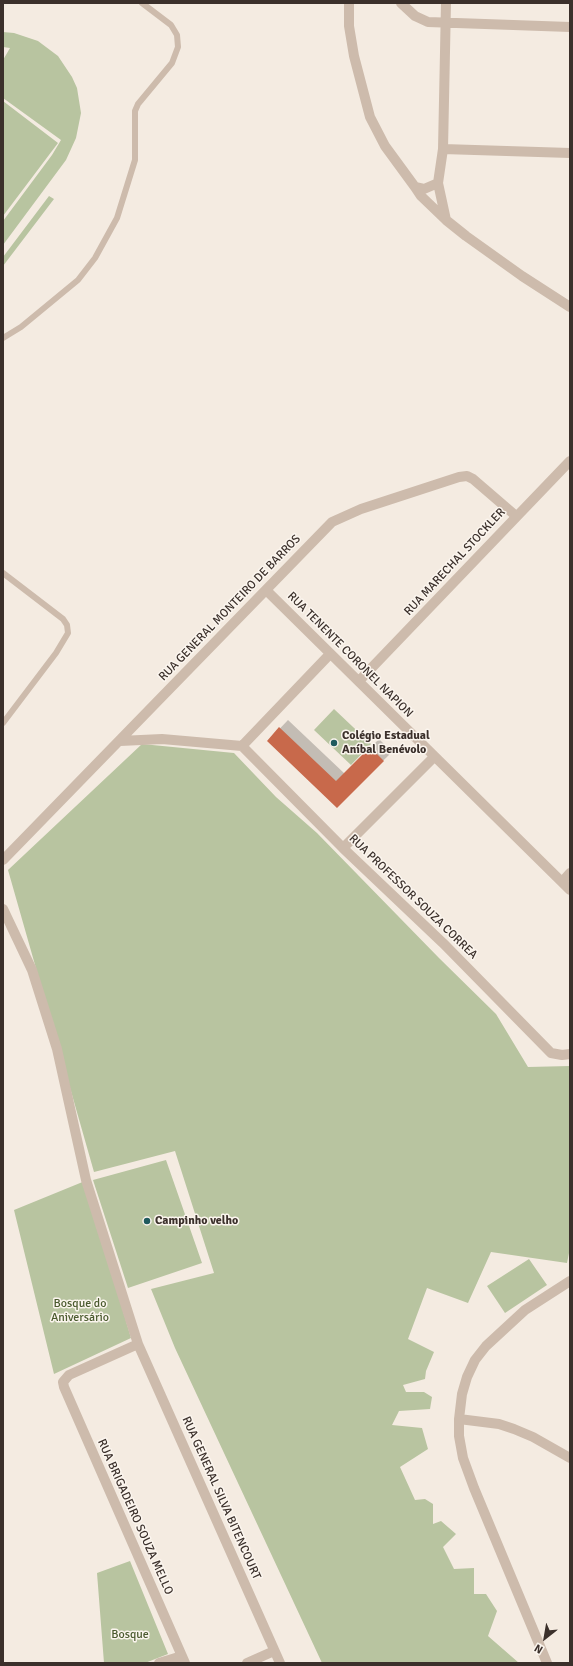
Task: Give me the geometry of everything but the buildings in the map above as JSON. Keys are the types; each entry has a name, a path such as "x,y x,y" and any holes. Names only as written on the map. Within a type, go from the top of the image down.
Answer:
{"street":[{"path":"348,3 349,26 354,56 370,117 385,146 414,187 446,220 466,236 522,276 570,307"},
{"path":"401,3 415,16 428,22 444,24 570,27"},
{"path":"446,3 444,24 443,149 438,184 446,220"},
{"path":"443,149 570,153"},
{"path":"414,187 424,188 438,184"},
{"name":"RUA MARECHAL STOCKLER","path":"359,681 570,461"},
{"name":"RUA GENERAL MONTEIRO DE BARROS","path":"3,860 332,522 361,509 459,477 467,476 473,479 516,516"},
{"name":"RUA TENENTE CORONEL NAPION","path":"266,590 570,890"},
{"path":"120,741 162,739 242,746 330,654"},
{"name":"RUA PROFESSOR SOUZA CORREA","path":"242,746 343,848 442,943 551,1053 562,1055 570,1054"},
{"path":"343,848 434,757"},
{"path":"562,882 570,873"},
{"name":"RUA GENERAL SILVA BITENCOURT","path":"3,909 32,970 52,1035 86,1180 138,1344 280,1663"},
{"path":"547,1663 463,1458 459,1436 459,1419 462,1394 475,1360 482,1350 501,1330 525,1310 568,1286"},
{"name":"RUA BRIGADEIRO SOUZA MELLO","path":"138,1344 69,1375 63,1382 183,1659"},
{"path":"459,1419 499,1424 514,1429 533,1437 570,1458"},
{"path":"247,1663 274,1651"},
{"path":"160,1663 183,1659"}],"lane":[{"path":"3,338 21,327 78,280 95,258 116,218 135,160 135,111 138,104 172,63 178,47 177,35 171,25 142,3"},
{"path":"3,572 63,618 67,625 68,633 56,653 3,723"}],"green space":[{"path":"3,32 14,33 38,41 58,56 72,77 77,88 81,113 76,138 66,160 3,245 3,221 52,155 61,140 3,98 3,60 10,48 3,47"},
{"path":"3,101 58,143 3,216"},
{"path":"49,196 54,199 3,266 3,257"},
{"path":"334,709 371,744 351,765 314,730"},
{"path":"142,744 234,753 276,797 317,833 496,1014 528,1067 570,1066 570,1248 567,1263 491,1252 468,1303 427,1288 408,1339 434,1352 426,1371 425,1379 403,1385 406,1392 424,1392 432,1397 430,1409 399,1411 392,1425 422,1428 428,1449 400,1467 415,1500 425,1499 433,1504 433,1524 441,1521 456,1534 443,1547 454,1569 474,1568 474,1594 486,1594 497,1611 488,1636 519,1663 322,1663 175,1348 151,1289 214,1273 175,1151 94,1172 8,870"},
{"name":"Campinho velho","path":"166,1160 202,1263 128,1288 93,1180"},
{"name":"Bosque do Aniversário","path":"85,1181 131,1338 54,1374 14,1210"},
{"path":"529,1259 547,1285 505,1313 487,1286"},
{"name":"Bosque","path":"130,1561 168,1654 145,1663 104,1663 97,1573"}],"place":[{"name":"Colégio Estadual Aníbal Benévolo","path":"334,743"},
{"name":"Campinho velho","path":"147,1221"}]}
